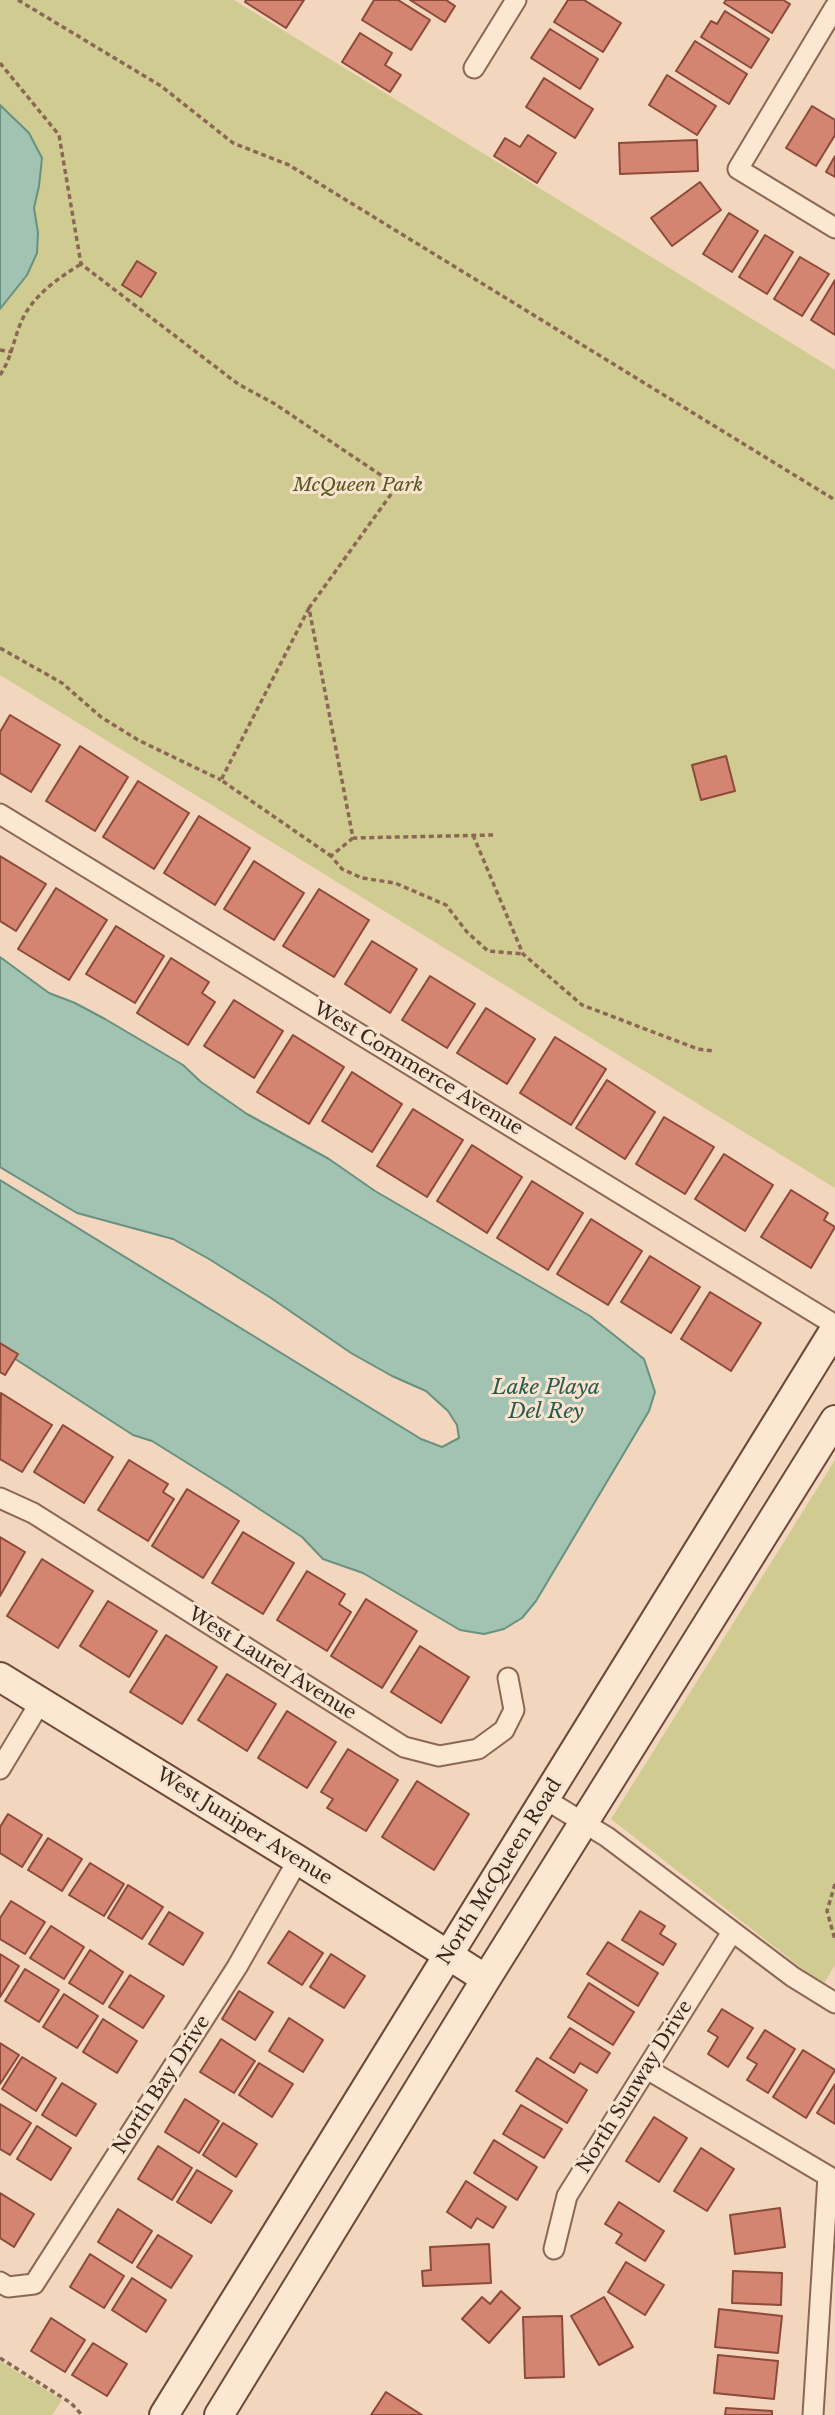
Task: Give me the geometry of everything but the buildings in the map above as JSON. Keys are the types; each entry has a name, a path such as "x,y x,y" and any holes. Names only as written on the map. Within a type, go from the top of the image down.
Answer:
{"main road":[{"name":"North McQueen Road","path":"164,2415 835,1327"},
{"path":"219,2415 486,1979 835,1420"},
{"name":"West Juniper Avenue","path":"0,1677 486,1979"},
{"path":"186,2415 198,2397 199,2360"}],"street":[{"path":"474,68 516,0"},
{"path":"835,7 738,169 835,228"},
{"name":"West Commerce Avenue","path":"0,814 799,1302 835,1327"},
{"name":"West Laurel Avenue","path":"0,1497 33,1513 404,1747 439,1756 478,1749 504,1730 514,1710 508,1678"},
{"path":"0,1769 41,1701"},
{"path":"545,1799 607,1837 793,1977 835,2003"},
{"name":"North Bay Drive","path":"4,2285 34,2284 237,1967 298,1860"},
{"name":"North Sunway Drive","path":"554,2249 567,2196 732,1932"},
{"path":"647,2068 828,2176 813,2415"}],"path":[{"path":"19,0 161,86 233,144 289,165 835,500"},
{"path":"0,63 59,135 81,264 238,384 275,404 397,486 309,608 221,780"},
{"path":"0,375 12,352 25,314 53,281 81,264"},
{"path":"0,350 12,352"},
{"path":"309,608 353,838"},
{"path":"0,648 62,682 101,717 138,740 221,780 331,856 342,869 362,878 395,883 446,905 467,932 488,951 523,954"},
{"path":"473,835 523,954 582,1005 698,1049 713,1051"},
{"path":"331,856 353,838 493,835"},
{"path":"835,1884 827,1911 835,1940"},
{"path":"0,2358 71,2403 82,2415"}],"green space":[{"name":"McQueen Park","path":"0,0 234,0 835,370 835,1188 0,675"},
{"path":"835,1460 835,1965 823,1985 611,1819"},
{"path":"0,2361 62,2400 52,2415 0,2415"}],"water":[{"path":"0,105 29,133 42,158 34,208 38,233 37,253 27,275 0,309"},
{"name":"Lake Playa Del Rey","path":"0,957 49,993 105,1019 183,1065 201,1082 247,1114 329,1159 375,1191 590,1316 644,1359 655,1392 649,1411 536,1601 522,1618 504,1629 484,1634 460,1630 363,1573 323,1559 302,1537 229,1489 152,1441 133,1435 0,1349 0,1180 421,1439 442,1447 459,1438 457,1425 448,1411 426,1391 351,1353 209,1259 173,1239 77,1213 0,1167"}]}
